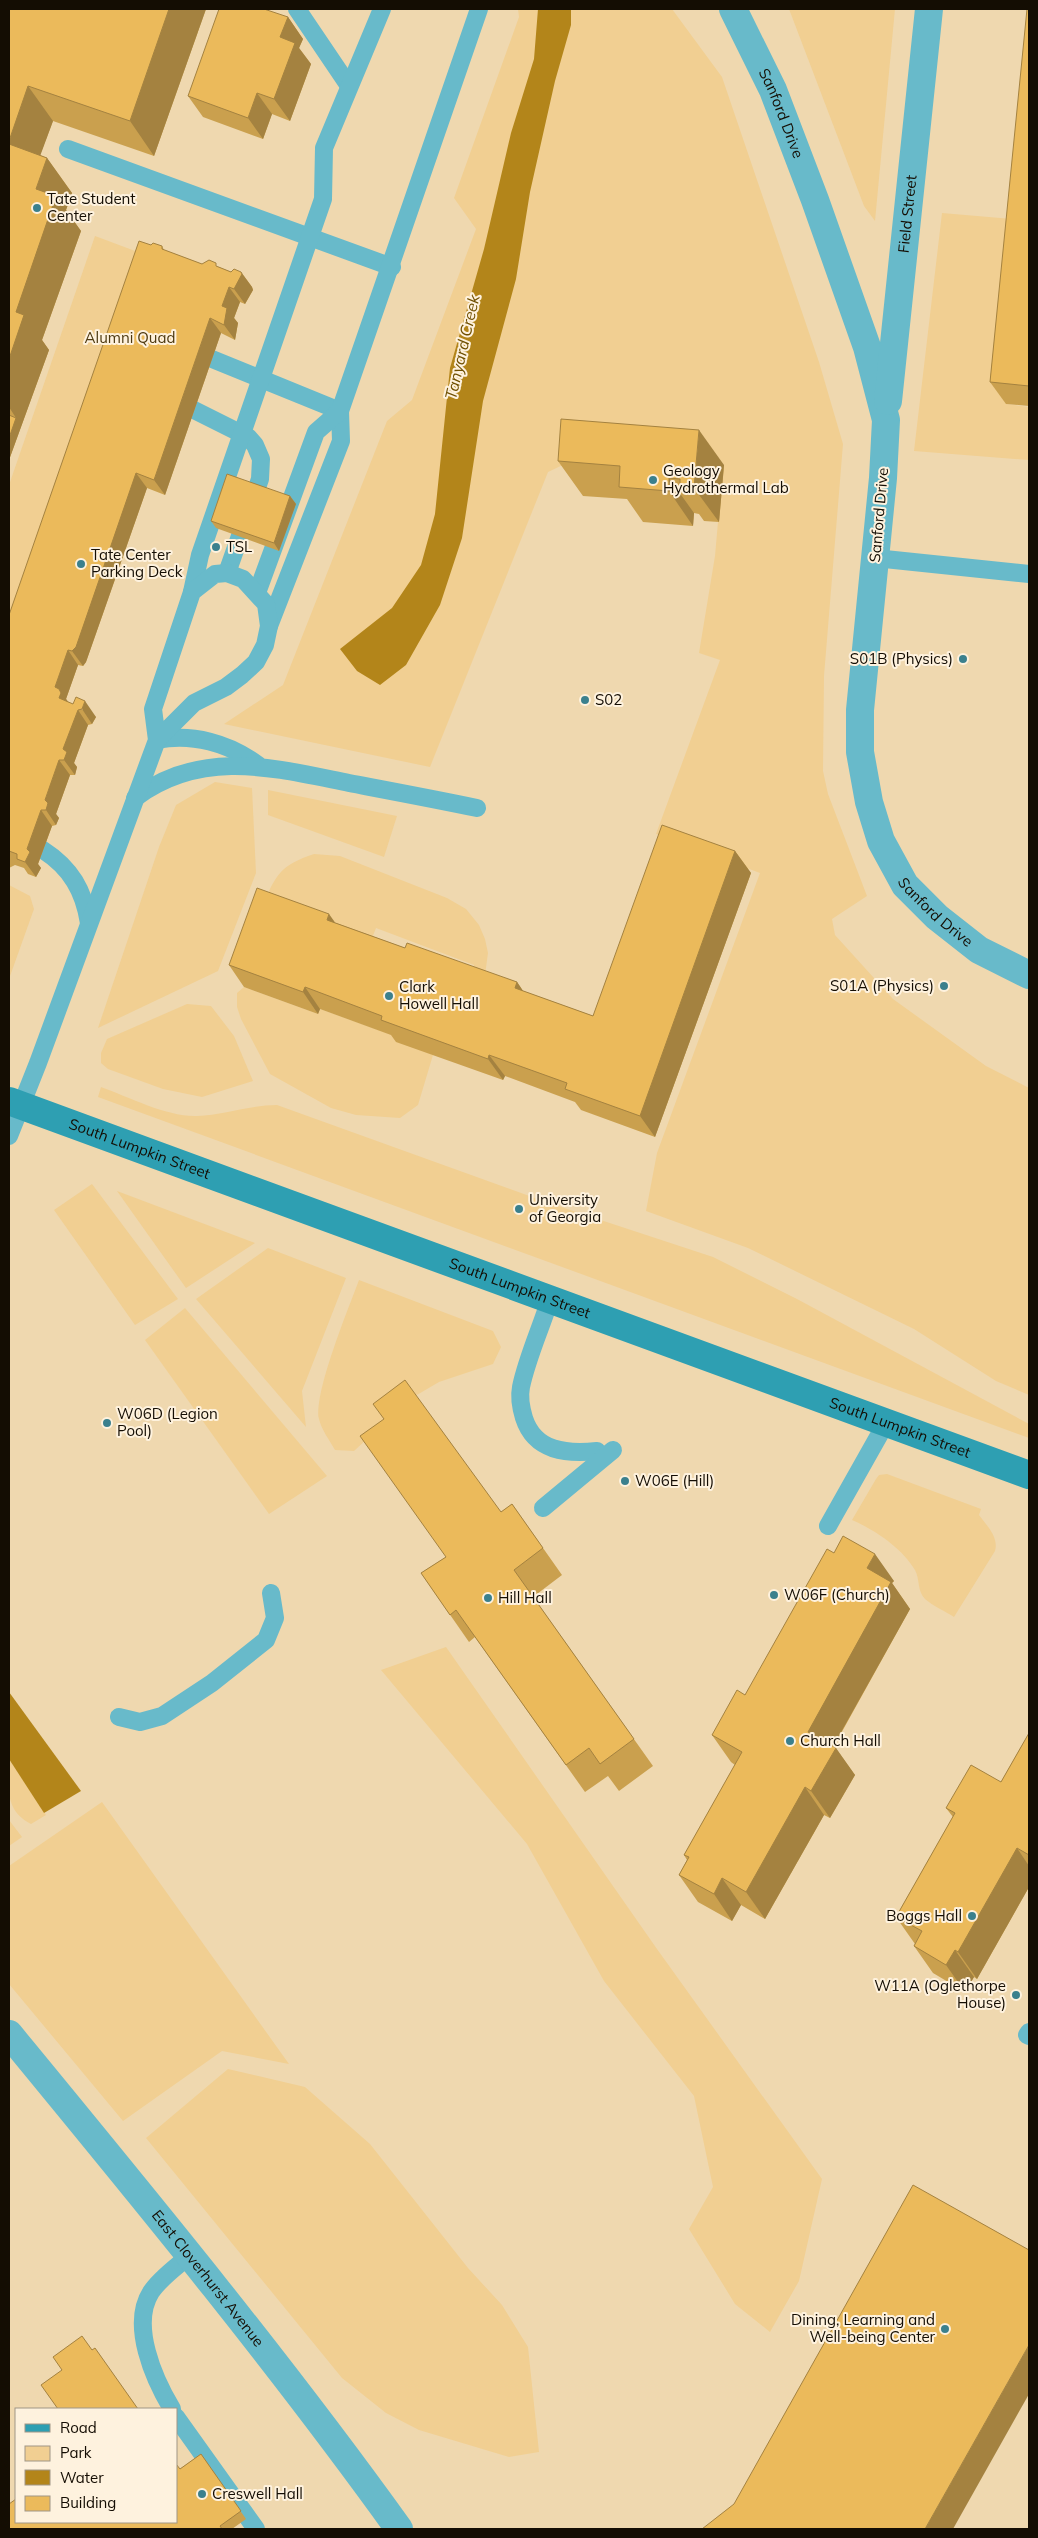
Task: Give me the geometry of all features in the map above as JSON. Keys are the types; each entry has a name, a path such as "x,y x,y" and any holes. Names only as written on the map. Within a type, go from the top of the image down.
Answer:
{"main road":[{"name":"South Lumpkin Street","path":"15,1103 1029,1475"}],"street":[{"name":"Sanford Drive","path":"733,9 774,90 822,218 867,346 886,420 860,710 860,752 869,802 881,840 905,885 937,917 979,950 1029,976"},
{"name":"Field Street","path":"886,420 929,9"},
{"name":"East Cloverhurst Avenue","path":"9,2034 191,2254 322,2422 399,2529"}],"lane":[{"path":"297,9 349,86"},
{"path":"157,740 153,710 192,592 200,554 322,199 324,148 382,9"},
{"path":"9,1136 15,1103 89,924 157,740 194,703 226,687 242,675 256,662 265,645 269,626 341,441 340,411 392,267 479,9"},
{"path":"68,149 392,267"},
{"path":"212,359 340,411"},
{"path":"194,410 241,432 256,446 261,459 260,479 227,573"},
{"path":"257,593 316,432 340,411"},
{"path":"875,558 1029,574"},
{"path":"192,592 214,574 227,573 243,579 266,604 269,626"},
{"path":"157,740 185,737 212,742 236,752 258,765"},
{"path":"136,798 160,782 190,771 209,767 258,765 477,808"},
{"path":"43,850 58,860 78,884 87,909 89,924"},
{"path":"543,1508 605,1451 573,1453 555,1450 542,1444 532,1434 523,1413 522,1387 550,1299"},
{"path":"828,1526 886,1423"},
{"path":"119,1716 140,1722 162,1716 212,1683 266,1640 275,1618 271,1593"},
{"path":"171,2408 153,2373 147,2353 144,2335 145,2308 155,2287 191,2254"},
{"path":"178,2420 256,2529"}],"shaded area":[{"name":"University of Georgia","path":"9,9 1029,9 1029,2529 9,2529"}],"green space":[{"path":"518,9 672,9 722,77 819,362 843,444 824,676 823,771 828,794 867,896 832,919 835,935 893,999 986,1066 1029,1088 1029,1395 996,1381 914,1329 748,1248 646,1211 657,1153 760,873 656,834 720,660 699,653 715,556 723,465 586,454 548,472 430,767 224,724 283,685 387,421 412,400 476,229 454,198 519,17"},
{"path":"789,9 895,9 875,221 864,206"},
{"path":"942,213 1023,220 1006,404 1029,407 1029,460 914,451"},
{"name":"Alumni Quad","path":"95,236 221,283 9,625 9,485"},
{"path":"215,782 252,788 256,873 218,971 98,1028 159,847 176,805"},
{"path":"268,790 397,816 384,857 268,815"},
{"path":"314,854 340,856 447,898 466,909 479,925 485,939 488,953 485,975 468,981 474,965 376,928 367,951 263,905 276,878 281,872 294,862"},
{"path":"9,885 30,896 34,909 9,979"},
{"path":"244,987 318,1014 320,1009 398,1037 433,1055 418,1105 400,1118 356,1115 331,1108 270,1074 241,1019 237,1007 237,993"},
{"path":"187,1004 211,1006 234,1036 253,1081 202,1097 163,1089 108,1069 101,1063 101,1053 107,1039"},
{"path":"101,1087 148,1106 185,1115 207,1115 277,1105 546,1202 713,1257 797,1299 1029,1424 1029,1438 98,1097"},
{"path":"92,1184 178,1299 135,1325 54,1210"},
{"path":"117,1191 255,1243 186,1288"},
{"path":"268,1248 346,1278 302,1391 306,1427 196,1299"},
{"path":"359,1280 493,1331 501,1347 493,1364 439,1382 410,1399 354,1451 335,1450 320,1423 319,1407 333,1351"},
{"path":"185,1308 327,1476 269,1514 145,1340"},
{"path":"887,1474 981,1509 979,1515 994,1536 995,1551 954,1617 922,1596 915,1570 903,1554 879,1534 852,1520 879,1475"},
{"path":"446,1647 657,1949 822,2179 799,2281 770,2332 735,2304 689,2229 713,2187 694,2096 604,1981 527,1844 381,1670"},
{"path":"9,1759 46,1815 31,1824 16,1812 12,1804 9,1787"},
{"path":"102,1802 289,2064 222,2051 123,2121 9,1984 9,1866"},
{"path":"9,1820 22,1837 9,1846"},
{"path":"228,2069 305,2087 370,2144 468,2268 502,2305 528,2347 539,2452 509,2457 419,2430 386,2413 342,2378 146,2138"}],"water":[{"name":"Tanyard Creek","path":"538,9 571,9 571,25 555,81 530,192 516,279 483,401 462,538 440,605 406,665 380,685 357,671 340,649 392,608 421,565 435,514 450,368 484,249 511,133 534,59"},
{"path":"9,1692 81,1791 44,1813 9,1759"}],"building":[{"path":"9,9 169,9 130,121 28,86 9,141"},
{"path":"219,9 264,9 288,17 280,37 295,43 274,99 257,93 248,118 188,96"},
{"path":"1027,9 1029,9 1029,386 990,382"},
{"path":"9,144 47,158 36,189 56,196 16,312 24,315 9,359"},
{"name":"Alumni Quad","path":"139,241 162,246 162,249 202,264 209,260 216,263 216,266 231,272 234,269 242,274 234,289 229,287 222,306 227,308 224,325 210,318 154,480 136,473 76,647 72,651 68,650 55,687 61,693 59,698 73,704 76,697 85,701 82,709 78,710 63,749 67,752 64,760 59,760 45,800 48,803 46,810 41,810 27,849 30,852 25,862 17,859 17,854 9,851 9,615"},
{"path":"9,415 16,418 9,438"},
{"path":"561,419 699,430 694,488 680,486 680,479 669,478 669,491 619,487 620,466 558,461"},
{"path":"227,474 290,496 274,543 211,521"},
{"name":"Clark Howell Hall","path":"662,825 735,851 640,1116 565,1089 567,1083 489,1055 488,1059 381,1020 382,1016 305,987 303,992 229,965 257,888 329,914 327,920 405,948 407,943 517,982 515,988 593,1016"},
{"name":"Hill Hall","path":"405,1380 501,1512 512,1504 543,1548 514,1570 634,1739 600,1764 589,1748 566,1765 456,1610 450,1615 421,1573 446,1557 360,1436 384,1419 373,1404"},
{"name":"Church Hall","path":"843,1536 875,1554 867,1568 891,1582 808,1732 836,1748 811,1791 805,1787 746,1892 722,1878 714,1894 679,1875 689,1857 684,1855 742,1752 712,1735 737,1690 745,1695 827,1549 834,1553"},
{"path":"1029,1733 1029,1855 1017,1848 958,1952 955,1950 946,1965 914,1946 922,1931 896,1917 955,1813 946,1808 971,1765 1001,1782"},
{"name":"Dining, Learning and Well-being Center","path":"913,2185 1029,2250 1029,2345 925,2529 702,2529 734,2504"},
{"path":"82,2336 92,2350 95,2348 137,2408 57,2408 41,2385 62,2370 53,2357"},
{"name":"Creswell Hall","path":"201,2454 241,2511 220,2526 222,2529 9,2529 9,2504 15,2500 15,2523 178,2523 178,2466 180,2469"}],"place":[{"name":"Tate Student Center","path":"37,208"},
{"name":"Geology Hydrothermal Lab","path":"653,480"},
{"name":"TSL","path":"216,547"},
{"name":"Tate Center Parking Deck","path":"81,564"},
{"name":"S01B (Physics)","path":"963,659"},
{"name":"S02","path":"585,700"},
{"name":"S01A (Physics)","path":"944,986"},
{"name":"Clark Howell Hall","path":"389,996"},
{"name":"University of Georgia","path":"519,1209"},
{"name":"W06D (Legion Pool)","path":"107,1423"},
{"name":"W06E (Hill)","path":"625,1481"},
{"name":"W06F (Church)","path":"774,1595"},
{"name":"Hill Hall","path":"488,1598"},
{"name":"Church Hall","path":"790,1741"},
{"name":"Boggs Hall","path":"972,1916"},
{"name":"W11A (Oglethorpe House)","path":"1016,1995"},
{"name":"Dining, Learning and Well-being Center","path":"945,2329"},
{"name":"Creswell Hall","path":"202,2494"}]}
